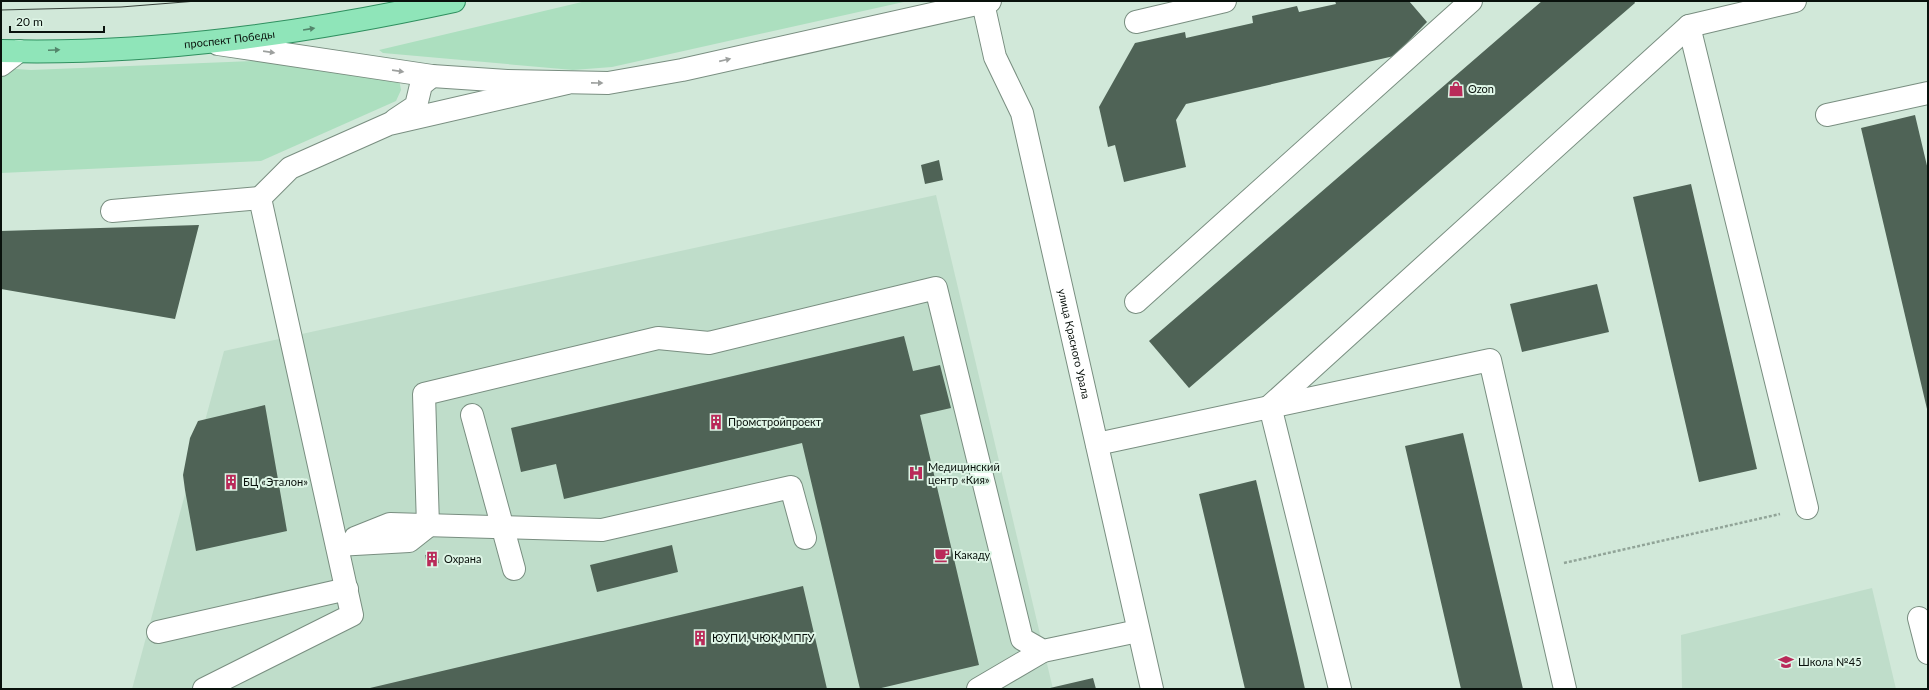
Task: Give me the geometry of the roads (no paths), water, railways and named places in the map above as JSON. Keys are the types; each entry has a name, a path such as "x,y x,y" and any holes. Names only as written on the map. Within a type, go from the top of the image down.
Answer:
{"main road":[{"name":"проспект Победы","path":"10,51 135,48 288,33 372,19 454,1"}],"street":[{"path":"1136,22 1225,1"},
{"path":"1136,302 1472,1"},
{"path":"1270,406 1689,26 1795,1"},
{"path":"203,42 432,76 507,81 608,83 647,78 987,2"},
{"name":"улица Красного Урала","path":"987,2 995,56 1022,113 1152,689"},
{"path":"1689,26 1807,508"},
{"path":"1,65 10,51"},
{"path":"112,211 260,198 290,168 389,124 416,106 421,84 432,76"},
{"path":"389,124 567,83"},
{"path":"1827,115 1928,93"},
{"path":"204,689 352,615 260,198"},
{"path":"428,526 424,394 658,338 709,343 936,288 1022,639 1044,650"},
{"path":"1097,444 1490,360 1565,689"},
{"path":"1270,406 1340,689"},
{"path":"472,415 501,528 514,569"},
{"path":"337,545 409,541 428,526 602,530 792,487 805,538"},
{"path":"158,632 347,589"},
{"path":"1919,618 1928,653"},
{"path":"978,689 1044,650 1138,631"}],"tram line":[{"path":"1,10 121,7 197,1"}],"place":[{"name":"Ozon","path":"1456,89"},
{"name":"Промстройпроект","path":"716,422"},
{"name":"Медицинский центр «Кия»","path":"916,473"},
{"name":"БЦ «Эталон»","path":"231,482"},
{"name":"Какаду","path":"942,555"},
{"name":"Охрана","path":"432,559"},
{"name":"ЮУПИ, ЧЮК, МПГУ","path":"700,638"},
{"name":"Школа №45","path":"1786,662"}]}
